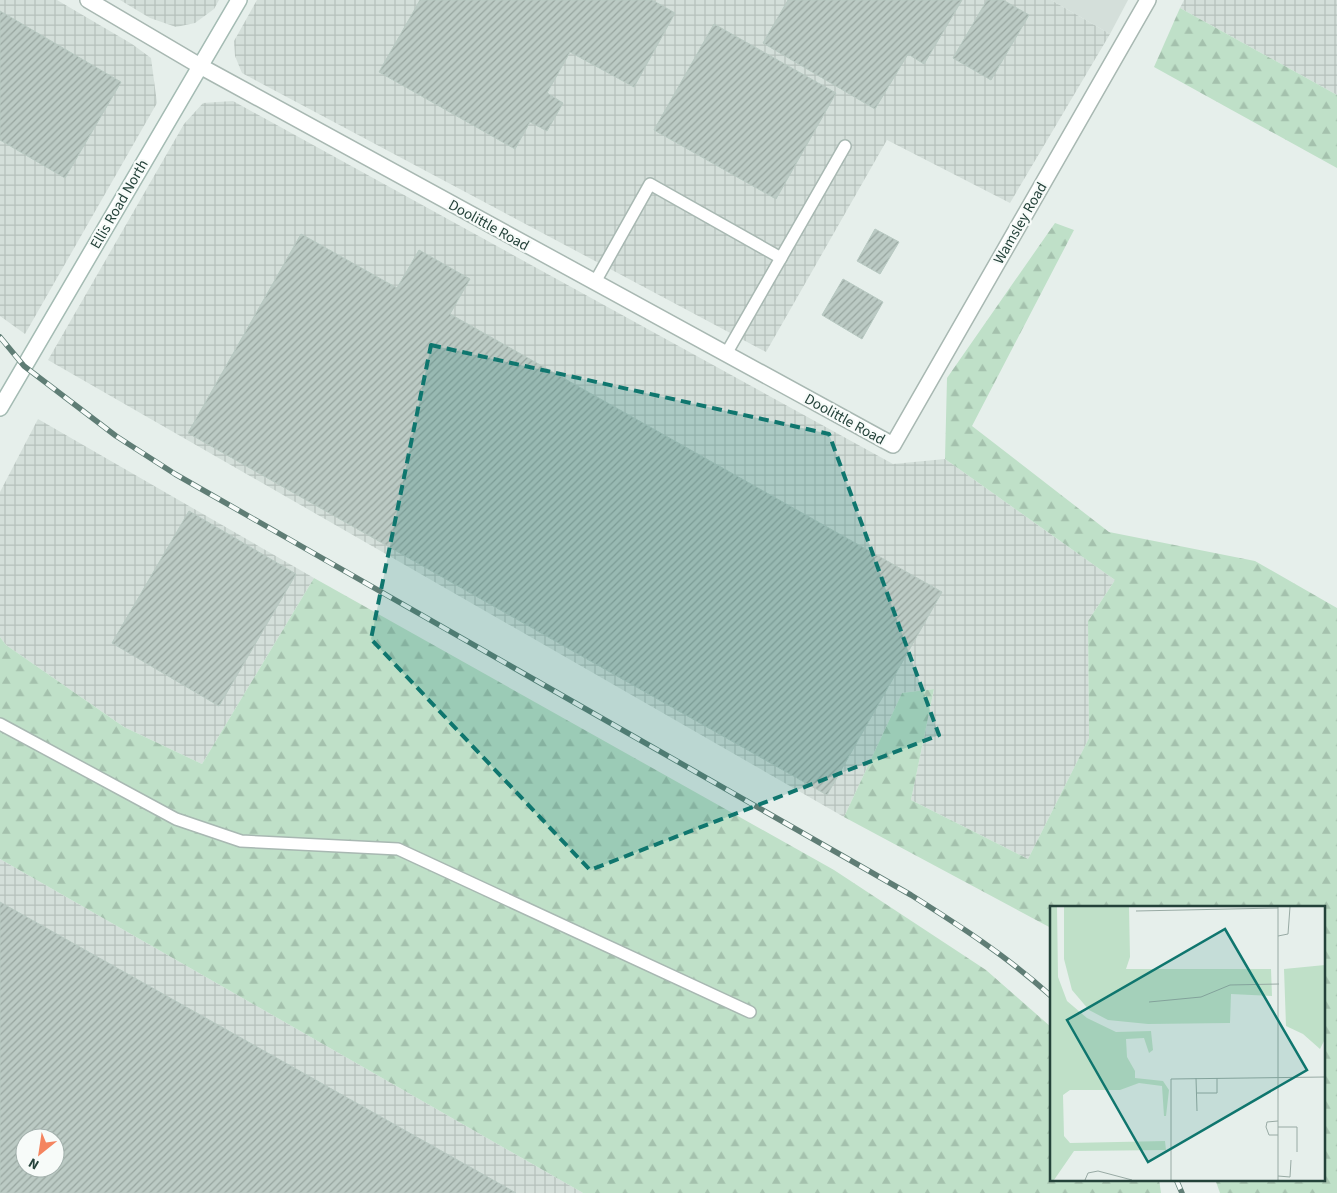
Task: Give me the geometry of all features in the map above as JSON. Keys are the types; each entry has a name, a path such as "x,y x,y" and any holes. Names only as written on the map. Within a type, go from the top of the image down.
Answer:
{"street":[{"name":"Doolittle Road","path":"88,0 200,66 893,445"},
{"name":"Ellis Road North","path":"0,408 239,0"},
{"name":"Wamsley Road","path":"893,445 1148,0"}],"lane":[{"path":"726,354 845,146"},
{"path":"595,282 650,184 781,258"},
{"path":"0,724 176,819 241,841 398,849 750,1012"}],"highlighted area":[{"path":"431,345 829,434 939,735 590,870 371,639"}],"shaded area":[{"path":"0,0 57,0 132,44 151,58 157,103 25,334 0,316"},
{"path":"120,0 219,0 214,9 195,23 176,27 150,18"},
{"path":"257,0 1051,0 1110,34 1010,203 887,140 766,352 242,73 235,56 234,41"},
{"path":"1051,0 1128,0 1110,34"},
{"path":"1184,0 1337,0 1337,95 1180,8"},
{"path":"233,101 893,464 945,459 1115,580 1088,621 1089,738 1028,859 911,800 934,689 902,693 844,817 48,360 184,124 203,103"},
{"path":"38,419 314,578 202,764 124,727 6,645 0,637 0,492"},
{"path":"0,859 583,1193 0,1193"}],"green space":[{"path":"1180,8 1337,95 1337,168 1154,67"},
{"path":"1055,223 1074,230 972,426 1109,532 1255,561 1337,608 1337,1193 1220,1193 1215,1180 1324,1180 1324,906 1050,906 1050,927 844,817 902,693 934,689 911,800 1028,859 1089,738 1088,621 1115,580 945,459 947,378"},
{"path":"314,578 834,870 986,970 1050,1026 1050,1180 1159,1180 1161,1193 583,1193 0,859 0,637 6,645 124,727 202,764"}],"building":[{"path":"420,0 652,0 675,13 634,87 570,52 547,93 563,103 547,131 530,122 515,149 379,72"},
{"path":"788,0 962,0 924,64 908,54 875,109 763,43"},
{"path":"987,0 1003,0 1029,15 991,80 953,58"},
{"path":"0,11 121,82 65,178 0,140"},
{"path":"714,24 836,93 776,199 654,130"},
{"path":"875,229 899,242 880,274 857,261"},
{"path":"301,234 397,288 419,250 470,279 450,314 942,592 827,795 188,433"},
{"path":"843,279 883,302 862,339 822,315"},
{"path":"189,511 296,574 219,706 112,643"},
{"path":"0,902 516,1193 0,1193"}],"railway":[{"path":"0,337 24,366 116,436 175,474 911,895 1001,955 1050,995"},
{"path":"1176,1180 1182,1193"}]}
